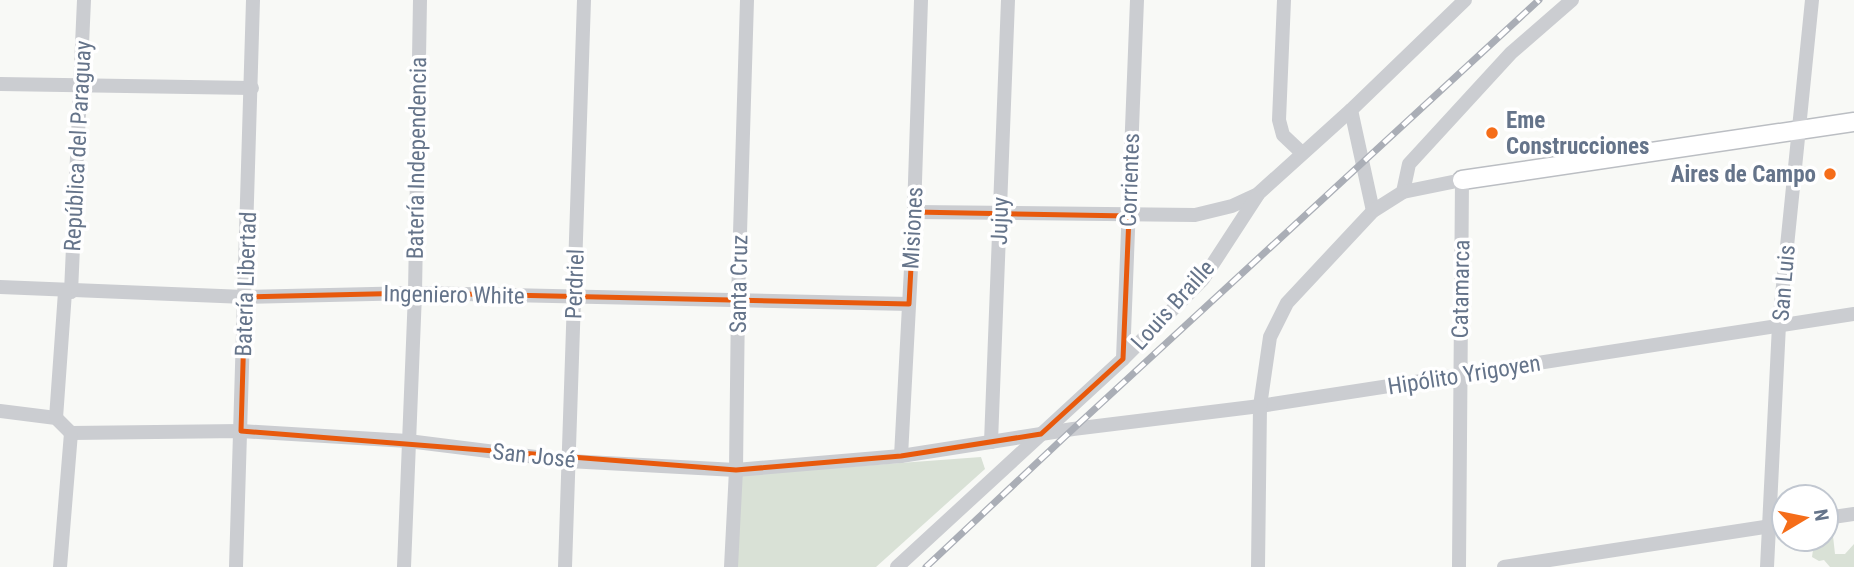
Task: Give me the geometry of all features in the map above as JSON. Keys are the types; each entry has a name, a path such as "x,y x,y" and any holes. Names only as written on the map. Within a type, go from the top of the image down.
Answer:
{"main road":[{"path":"1462,180 1854,122"}],"street":[{"name":"República del Paraguay","path":"56,418 68,292 85,0"},
{"name":"Batería Libertad","path":"236,567 253,0"},
{"name":"Batería Independencia","path":"404,567 415,293 420,0"},
{"name":"Perdriel","path":"565,567 584,0"},
{"name":"Santa Cruz","path":"731,567 736,470 747,0"},
{"name":"Misiones","path":"901,456 914,212 921,0"},
{"name":"Jujuy","path":"991,442 1008,0"},
{"name":"Corrientes","path":"1123,359 1137,0"},
{"path":"1284,0 1279,120 1283,135 1302,153"},
{"name":"Louis Braille","path":"897,567 1123,359 1203,279 1259,193 1351,110 1465,0"},
{"path":"1403,192 1409,164 1511,53 1572,0"},
{"name":"San Luis","path":"1777,483 1779,325 1812,0"},
{"path":"0,84 252,88"},
{"path":"1351,110 1373,211"},
{"path":"1258,567 1260,407 1270,337 1286,303 1373,211 1403,192 1462,180"},
{"name":"Catamarca","path":"1459,567 1462,180"},
{"path":"914,212 1195,215 1232,206 1259,193"},
{"name":"Ingeniero White","path":"0,288 245,297 415,293 909,304"},
{"name":"Hipólito Yrigoyen","path":"1073,429 1260,407 1854,314"},
{"path":"0,411 56,418 71,433 60,567"},
{"name":"San José","path":"71,433 241,431 408,441 568,461 736,470 901,456 1073,429"},
{"path":"1504,567 1770,527"}],"highlighted area":[{"path":"914,212 1129,216 1123,359 1041,434 901,456 736,470 241,431 245,297 415,293 909,304"}],"shaded area":[{"path":"981,457 985,469 876,567 736,567 738,475"},
{"path":"1854,544 1854,567 1830,567 1824,560 1819,561 1812,557 1813,553 1845,554"}],"railway":[{"path":"926,567 1539,0"}],"place":[{"name":"Eme Construcciones","path":"1492,133"},
{"name":"Aires de Campo","path":"1830,174"}]}
